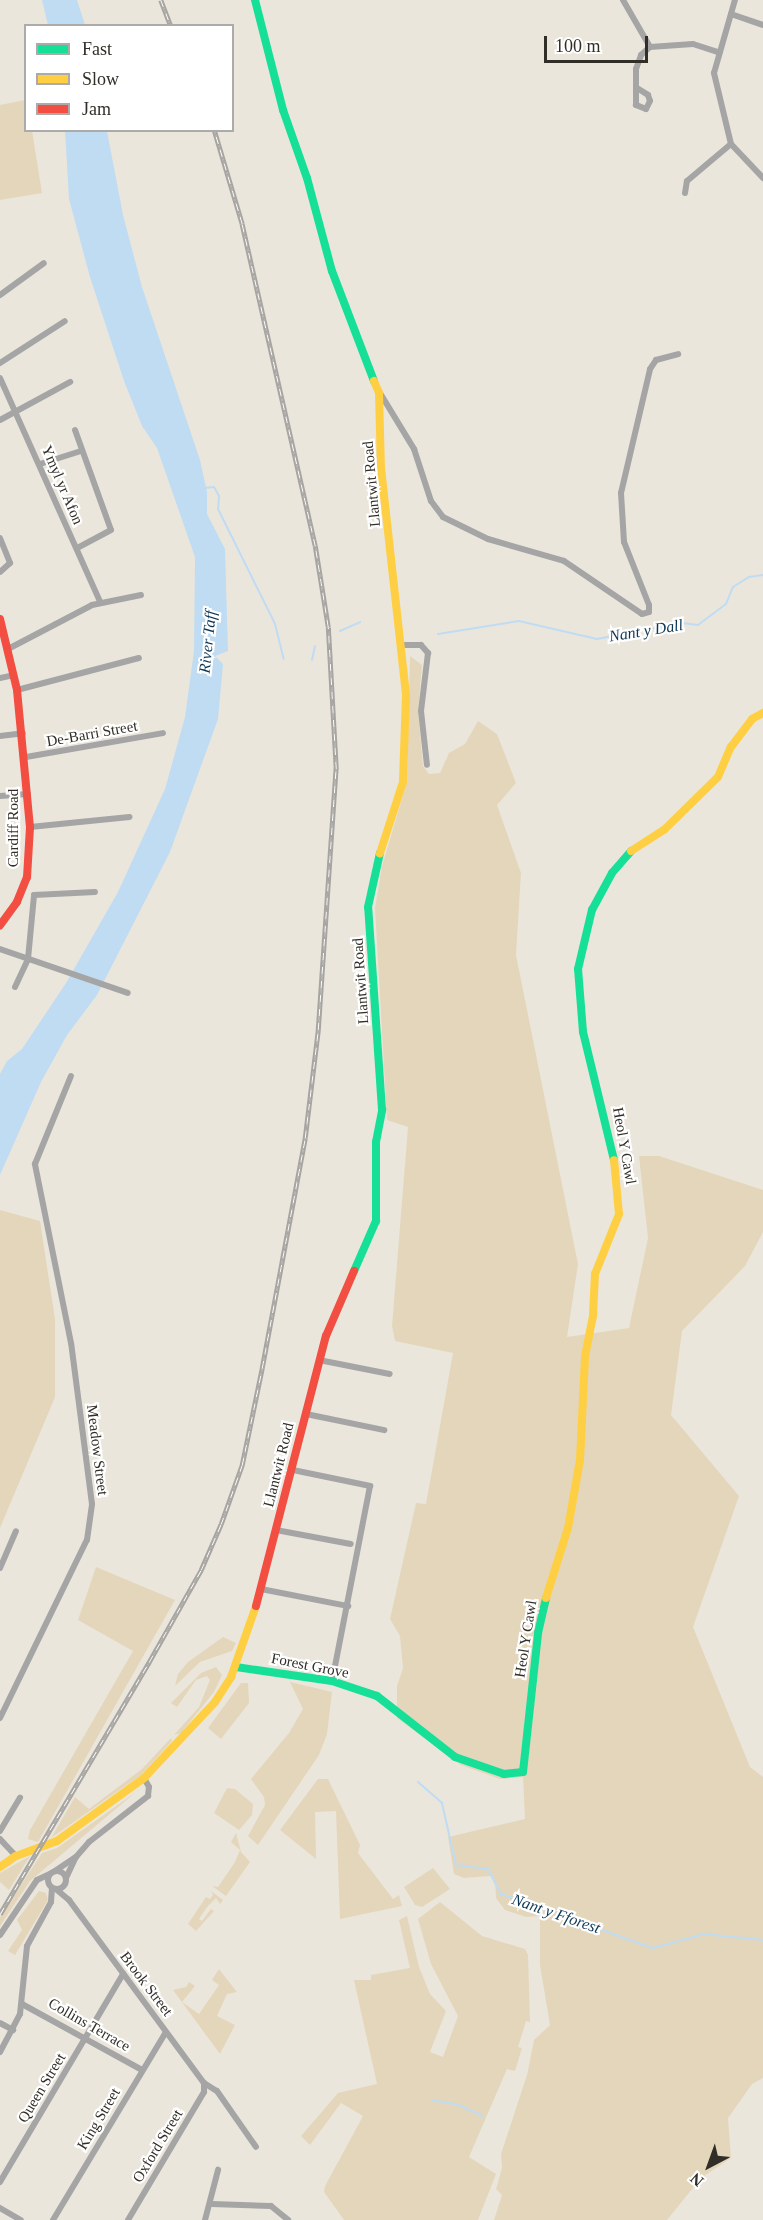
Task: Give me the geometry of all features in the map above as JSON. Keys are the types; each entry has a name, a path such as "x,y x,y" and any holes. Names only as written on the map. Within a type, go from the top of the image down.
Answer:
{"main road":[{"name":"Llantwit Road","path":"0,1868 16,1856 57,1841 144,1778 215,1702 236,1667 261,1589 293,1470 319,1360 336,1307 376,1221 376,1142 382,1110 368,907 377,861 403,782 403,645 381,468 379,393 332,272 307,178 283,110 255,0"},
{"name":"Cardiff Road","path":"0,619 17,690 26,758 30,827 27,877 17,902 0,925"},
{"name":"Heol Y Cawl","path":"504,1774 523,1772 526,1764 538,1633 549,1583 568,1528 580,1460 585,1356 593,1316 595,1274 619,1214 619,1186 601,1094 583,1032 578,969 586,928 612,873 634,848 665,829 718,777 731,747 752,719 763,713"},
{"name":"Forest Grove","path":"236,1667 332,1681 376,1696 455,1757 504,1774"}],"street":[{"path":"623,0 650,46"},
{"path":"735,0 714,73 731,144 763,178"},
{"path":"731,14 763,25"},
{"path":"637,88 636,69 640,55 650,46 693,44 720,53"},
{"path":"685,194 687,181 731,144"},
{"path":"0,295 44,263"},
{"path":"0,363 65,321"},
{"path":"379,393 414,449 431,501 443,517 488,539 564,561 642,614 649,612 649,605 624,542 621,493 650,369 656,360 678,354"},
{"name":"Ymyl yr Afon","path":"0,378 18,411 100,602"},
{"path":"0,420 70,382"},
{"path":"75,430 81,452 111,530 76,548"},
{"path":"40,464 81,452"},
{"path":"0,538 10,563 0,572"},
{"path":"8,649 100,602 141,595"},
{"path":"403,645 420,645 428,653 421,711 427,765"},
{"path":"17,690 138,658"},
{"path":"0,678 14,675"},
{"path":"0,736 23,733"},
{"name":"De-Barri Street","path":"26,758 163,734"},
{"path":"0,796 29,794"},
{"path":"30,827 129,817"},
{"path":"15,987 28,959 34,926 34,895 95,892"},
{"path":"0,948 106,988 128,993"},
{"name":"Meadow Street","path":"0,1718 87,1540 92,1504 71,1343 35,1164 71,1076"},
{"path":"319,1360 390,1374"},
{"path":"306,1414 384,1430"},
{"path":"293,1470 370,1486 332,1681"},
{"path":"276,1530 351,1544"},
{"path":"0,1568 16,1531"},
{"path":"261,1589 348,1606"},
{"path":"0,1935 33,1887 76,1857 148,1796 149,1787 144,1778"},
{"path":"0,1831 20,1798"},
{"path":"0,1839 16,1856"},
{"path":"33,1887 53,1888 66,1881 76,1857"},
{"path":"52,1872 66,1881"},
{"path":"0,2052 13,2030 22,2004 27,1946 51,1902 52,1872"},
{"name":"Brook Street","path":"66,1881 69,1900"},
{"name":"Brook Street","path":"53,1888 69,1900 204,2083 217,2091 256,2147"},
{"name":"Queen Street","path":"0,2182 123,1974"},
{"name":"Collins Terrace","path":"22,2004 86,2037 142,2070"},
{"path":"0,2023 13,2030"},
{"name":"King Street","path":"53,2220 166,2032"},
{"name":"Oxford Street","path":"128,2220 204,2092 204,2083"},
{"path":"205,2220 212,2204 218,2170"},
{"path":"212,2204 272,2206 288,2220"},
{"path":"0,2208 21,2220"}],"shaded area":[{"path":"24,100 24,132 32,132 42,193 0,200 0,105"},
{"path":"410,656 422,665 418,711 423,766 429,774 440,773 449,753 465,744 478,721 497,734 516,783 497,805 521,873 516,955 578,1264 567,1337 629,1328 648,1238 639,1156 659,1156 763,1190 763,1232 745,1266 682,1331 671,1415 739,1496 693,1627 750,1767 763,1777 763,2078 752,2084 728,2118 731,2158 701,2178 667,2220 494,2220 502,2195 496,2189 502,2168 501,2154 527,2075 534,2040 550,2025 540,1965 540,1916 526,1917 505,1910 496,1898 495,1880 491,1876 464,1878 454,1874 448,1837 525,1819 523,1777 500,1779 461,1765 397,1718 397,1686 403,1668 400,1636 390,1619 416,1503 426,1504 453,1353 395,1341 392,1326 408,1127 387,1120 375,908 382,866 407,782"},
{"path":"0,1210 40,1221 55,1319 55,1397 0,1528"},
{"path":"96,1567 175,1600 38,1842 28,1839 30,1830 133,1651 78,1620"},
{"path":"223,1637 236,1643 232,1651 200,1662 175,1686 178,1674 188,1662"},
{"path":"216,1667 222,1675 214,1692 181,1733 174,1735 199,1707 210,1680 207,1676 196,1680 177,1707 171,1703 201,1673"},
{"path":"290,1682 332,1692 327,1734 319,1755 258,1845 248,1836 265,1805 264,1797 251,1779 289,1733 303,1709"},
{"path":"241,1683 248,1683 249,1703 221,1739 208,1728"},
{"path":"171,1738 172,1741 141,1775 51,1838 75,1797 89,1809 142,1769"},
{"path":"318,1779 328,1779 360,1845 358,1853 393,1899 399,1895 402,1906 340,1919 336,1811 315,1812 316,1859 280,1830"},
{"path":"227,1788 235,1789 253,1804 252,1815 239,1830 214,1813"},
{"path":"136,1792 30,1881 0,1926 0,1917 42,1853 57,1848"},
{"path":"236,1833 241,1852 250,1862 226,1896 212,1886 218,1887 235,1862 240,1850 231,1842"},
{"path":"30,1856 9,1890 0,1882 0,1873"},
{"path":"433,1868 450,1889 422,1907 415,1905 404,1887"},
{"path":"39,1891 46,1893 48,1900 15,1955 8,1951 22,1930 17,1920"},
{"path":"211,1891 223,1900 220,1904 216,1898 207,1907 199,1919 202,1921 211,1909 214,1911 196,1931 188,1924 206,1897 210,1899 213,1895"},
{"path":"440,1902 482,1936 525,1949 528,1955 530,2022 526,2021 518,2047 522,2048 515,2071 507,2069 469,2157 496,2174 478,2220 344,2220 324,2192 325,2186 363,2116 341,2103 310,2145 301,2136 338,2093 377,2084 354,1980 371,1980 371,1975 410,1968 399,1920 407,1916 419,1967 430,1994 446,2011 430,2052 443,2057 458,2016 431,1964 418,1919"},
{"path":"219,1969 237,1992 227,1994 217,2016 235,2025 220,2054 173,1990 186,1987 189,1982 195,1986 182,2002 199,2014 219,1985 212,1980"}],"water":[{"path":"42,0 77,0 85,24 48,24"},
{"name":"River Taff","path":"65,132 107,132 123,215 142,287 200,460 207,492 207,514 225,549 228,651 215,656 223,664 218,719 170,852 97,995 67,1035 41,1082 0,1175 0,1074 7,1061 22,1049 66,983 118,892 165,789 185,717 194,651 195,557 157,448 142,426 124,381 90,277 69,199"}],"waterway":[{"path":"204,488 214,487 219,496 218,509 275,624 284,659"},
{"name":"Nant y Dall","path":"438,634 519,621 597,639 682,623 698,625 726,604 733,587 749,577 763,575"},
{"path":"340,631 360,622"},
{"path":"312,660 315,646"},
{"name":"Nant y Fforest","path":"418,1782 442,1803 456,1865 488,1869 501,1894 653,1948 704,1934 763,1940"},
{"path":"432,2100 459,2105 483,2116"}],"railway":[{"path":"161,0 170,24"},
{"path":"0,1914 149,1662 201,1570 221,1524 242,1465 305,1138 318,1030 336,769 328,627 315,546 242,224 215,132"}],"traffic: fast":[{"path":"255,0 283,110 307,178 332,271 374,381"},
{"path":"614,1160 583,1032 578,969 592,910 612,873 631,851"},
{"path":"354,1271 376,1221 376,1142 382,1110 368,907 380,853"},
{"path":"236,1667 332,1681 377,1696 455,1757 504,1774 523,1772 538,1633 546,1598"}],"traffic: slow":[{"path":"374,381 379,393 381,468 406,695 403,782 380,853"},
{"path":"631,851 665,829 718,777 731,747 752,719 763,713"},
{"path":"546,1598 568,1528 580,1460 585,1356 593,1316 595,1274 619,1214 614,1160"},
{"path":"0,1867 16,1856 57,1841 144,1778 215,1702 231,1677 256,1606"}],"traffic: jam":[{"path":"0,619 17,690 30,827 27,877 17,902 0,925"},
{"path":"256,1606 326,1336 354,1271"}]}
